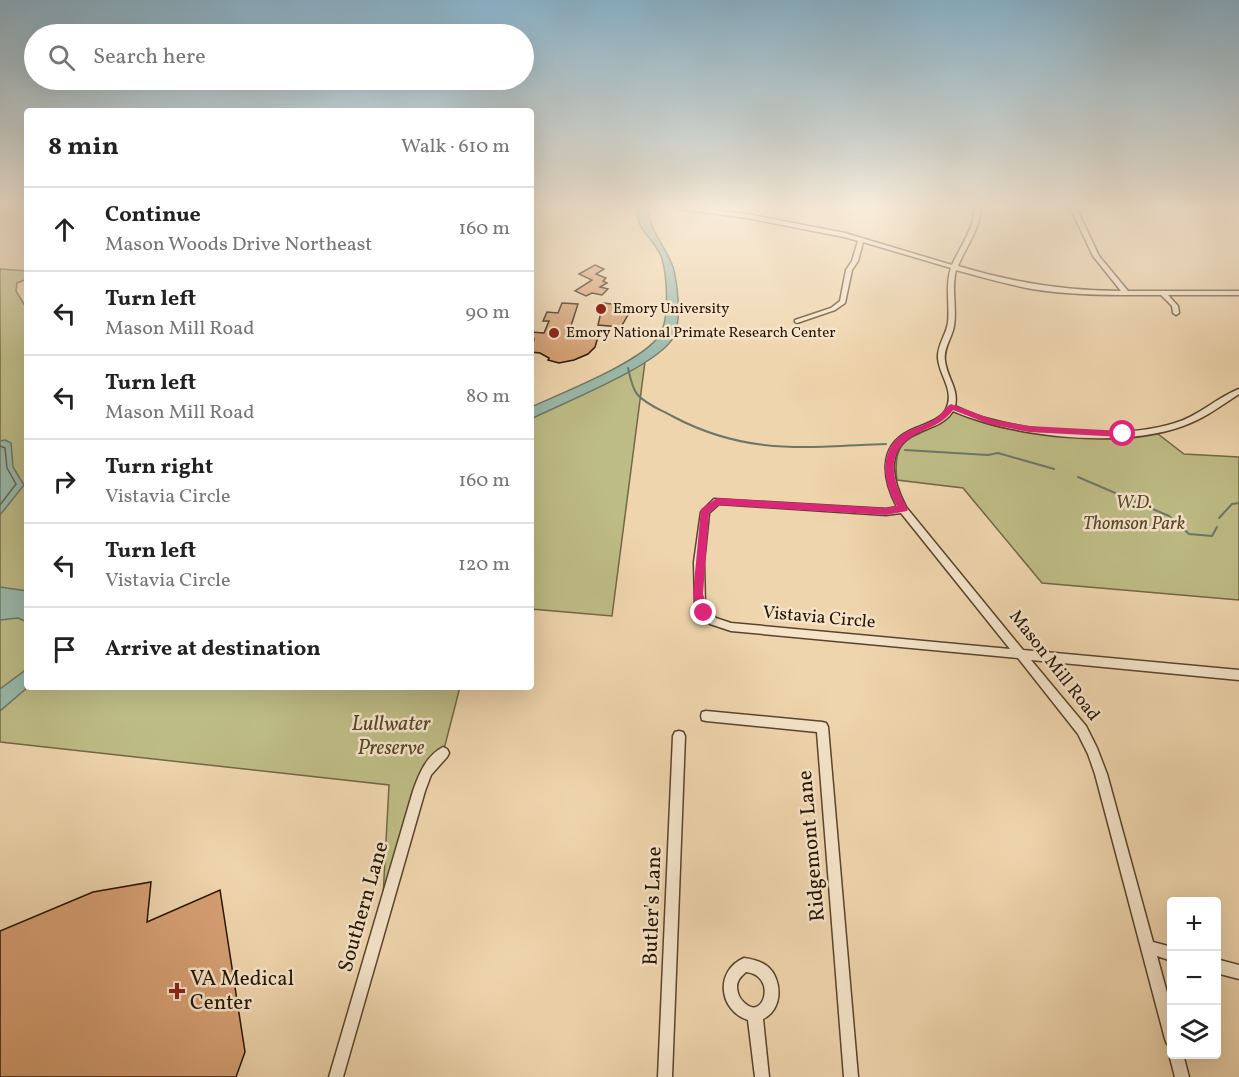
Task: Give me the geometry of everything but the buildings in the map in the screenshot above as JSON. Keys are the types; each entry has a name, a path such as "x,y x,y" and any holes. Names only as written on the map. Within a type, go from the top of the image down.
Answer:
{"street":[{"path":"797,321 842,304 849,269 856,257"},
{"path":"920,257 1034,287 1078,292 1239,293"},
{"path":"960,257 951,280 952,322 941,355 941,363 952,390 951,407 992,422 1029,429 1123,434 1178,425 1205,414 1239,391"},
{"path":"1097,257 1126,293"},
{"path":"1163,293 1175,306 1176,313"},
{"name":"Mason Mill Road","path":"951,407 941,419 906,436 895,447 890,458 889,477 893,493 903,509 1082,730 1094,752 1167,1021"},
{"name":"Vistavia Circle","path":"903,509 886,512 717,501 705,512 699,562 700,607 713,621 731,627 1239,675"},
{"name":"Ridgemont Lane","path":"706,716 822,728 851,1077"},
{"name":"Butler's Lane","path":"665,1077 680,736"},
{"name":"Southern Lane","path":"336,1077 418,791 426,771 443,753"},
{"path":"1147,947 1167,953"},
{"path":"1221,967 1239,972"},
{"path":"755,1015 762,1077"},
{"path":"1177,1059 1182,1077"}],"green space":[{"name":"Lullwater Preserve","path":"0,269 24,271 24,280 17,283 16,291 24,304 24,690 459,690 443,753 433,762 382,916 389,785 0,742"},
{"path":"646,354 612,616 534,609 534,410"},
{"name":"W.D. Thomson Park","path":"953,411 992,425 1029,431 1158,434 1184,454 1239,457 1239,600 1042,583 963,488 897,480 896,463 899,451 905,442 943,421"}],"water":[{"path":"661,257 668,257 671,262 678,295 678,323 673,338 664,349 629,372 534,418 534,406 619,366 650,346 659,336 666,309"},
{"path":"5,440 11,443 13,467 24,485 0,515 0,441"},
{"path":"0,587 24,591 24,621 18,618 0,620"},
{"path":"24,671 24,690 0,711 0,689"}],"waterway":[{"path":"628,368 634,389 644,401 699,429 726,438 751,443 802,447 886,444"},
{"path":"905,450 988,455 998,453 1054,469"},
{"path":"1078,477 1169,516 1189,534 1212,536 1217,527"},
{"path":"1219,518 1232,504 1239,503"}],"place":[{"name":"Emory University","path":"601,309"},
{"name":"Emory National Primate Research Center","path":"554,333"},
{"name":"VA Medical Center","path":"177,991"}],"route":[{"path":"704,613 700,607 698,594 699,562 705,512 717,501 886,512 903,509 893,493 889,477 890,458 895,447 906,436 941,419 951,407 992,422 1029,429 1123,434"}]}
